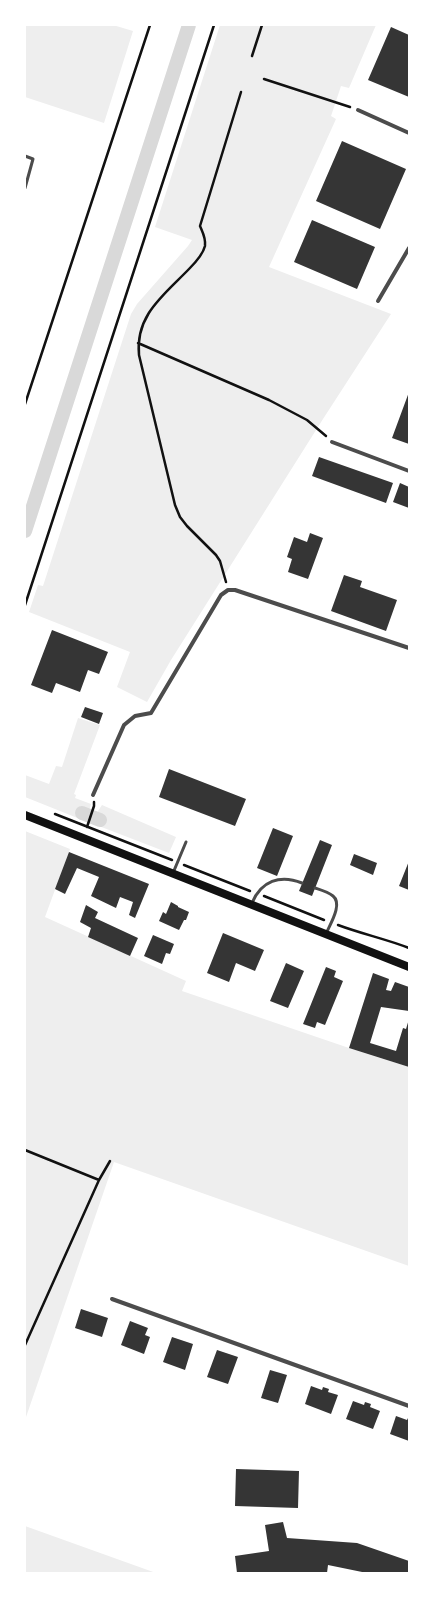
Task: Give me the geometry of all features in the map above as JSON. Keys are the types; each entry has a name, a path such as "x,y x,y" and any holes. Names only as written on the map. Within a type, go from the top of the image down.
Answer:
{"main road":[{"path":"25,815 409,967"}],"street":[{"path":"358,110 409,133"},
{"path":"378,301 409,248"},
{"path":"332,442 409,471"},
{"path":"93,795 124,725 135,716 151,713 221,595 228,590 235,590 409,648"},
{"path":"112,1299 409,1406"}],"lane":[{"path":"25,156 33,159 25,188"},
{"path":"173,873 186,842"},
{"path":"251,904 256,893 262,886 272,881 288,879 302,883"},
{"path":"315,888 334,896 337,901 337,907 326,934"}],"path":[{"path":"25,404 150,25"},
{"path":"25,605 214,25"},
{"path":"252,56 262,25"},
{"path":"264,79 358,110"},
{"path":"228,590 220,561 216,555 187,526 180,517 175,505 139,355 138,343 144,320 150,310 196,261 205,248 206,238 200,226 241,92"},
{"path":"138,343 242,388 295,413 313,424 332,442"},
{"path":"87,826 92,812"},
{"path":"53,813 331,923 368,936 384,938 409,948"},
{"path":"25,1150 99,1180"},
{"path":"25,1345 99,1180 110,1161"}],"shaded area":[{"path":"25,25 113,25 133,31 104,123 25,97"},
{"path":"220,25 376,25 349,88 341,86 331,116 336,119 269,267 391,314 171,660 147,702 117,687 130,652 29,612 38,585 43,586 131,314 137,304 192,240 155,227"},
{"path":"78,718 100,725 74,794 76,795 75,798 91,804 89,811 86,810 82,813 83,817 86,818 85,821 25,797 25,775 49,784 56,766 62,767"},
{"path":"102,805 176,837 169,853 91,823 92,820 96,822 100,820 100,817 96,814"},
{"path":"25,831 70,849 45,917 186,981 182,991 409,1067 409,1266 114,1162 25,1420"},
{"path":"25,1526 156,1573 25,1573"}],"building":[{"path":"391,27 409,35 409,97 368,80"},
{"path":"342,141 406,169 380,229 316,201"},
{"path":"312,220 375,247 357,289 294,262"},
{"path":"409,392 409,444 392,438"},
{"path":"319,457 393,483 386,503 312,476"},
{"path":"400,483 409,487 409,508 393,502"},
{"path":"310,533 323,538 308,579 288,572 292,559 287,557 294,537 307,542"},
{"path":"344,575 362,581 360,587 397,600 386,631 331,611"},
{"path":"52,630 108,652 99,674 88,670 80,692 56,683 52,693 31,685"},
{"path":"85,707 103,713 99,724 81,717"},
{"path":"169,769 246,799 235,826 159,797"},
{"path":"273,828 293,836 277,876 257,868"},
{"path":"320,840 332,845 312,896 299,891"},
{"path":"69,852 149,884 135,918 129,915 133,902 120,897 116,908 91,896 99,877 77,868 65,894 55,889"},
{"path":"354,854 377,863 373,875 350,865"},
{"path":"409,861 409,890 399,886"},
{"path":"171,902 189,912 186,920 184,920 179,930 159,921 163,912 166,914"},
{"path":"86,905 98,912 95,918 138,938 130,956 88,937 91,928 80,922"},
{"path":"223,933 264,950 255,971 236,963 229,982 207,973"},
{"path":"153,935 174,944 170,954 166,953 162,964 144,956"},
{"path":"286,963 304,971 288,1008 270,1001"},
{"path":"326,967 336,971 334,977 343,981 325,1025 317,1022 315,1028 303,1024"},
{"path":"373,973 389,979 386,990 391,991 395,982 409,987 409,1011 381,1007 370,1043 396,1051 403,1028 406,1029 409,1019 409,1067 349,1048"},
{"path":"81,1309 108,1318 102,1337 75,1328"},
{"path":"130,1321 148,1328 145,1335 150,1337 144,1354 121,1345"},
{"path":"172,1337 193,1344 185,1370 163,1362"},
{"path":"217,1350 238,1357 228,1384 207,1377"},
{"path":"270,1370 287,1375 278,1403 261,1398"},
{"path":"311,1386 322,1390 323,1387 329,1389 328,1392 338,1395 331,1414 305,1404"},
{"path":"353,1401 364,1405 365,1402 371,1404 370,1407 380,1411 373,1429 346,1419"},
{"path":"396,1416 407,1420 409,1416 409,1441 390,1434"},
{"path":"236,1469 299,1471 298,1508 235,1506"},
{"path":"283,1522 287,1538 357,1543 409,1561 409,1573 367,1573 328,1565 327,1573 237,1573 235,1556 269,1551 265,1525"}],"waterway":[{"path":"25,531 189,25"},
{"path":"82,813 100,820"}]}
